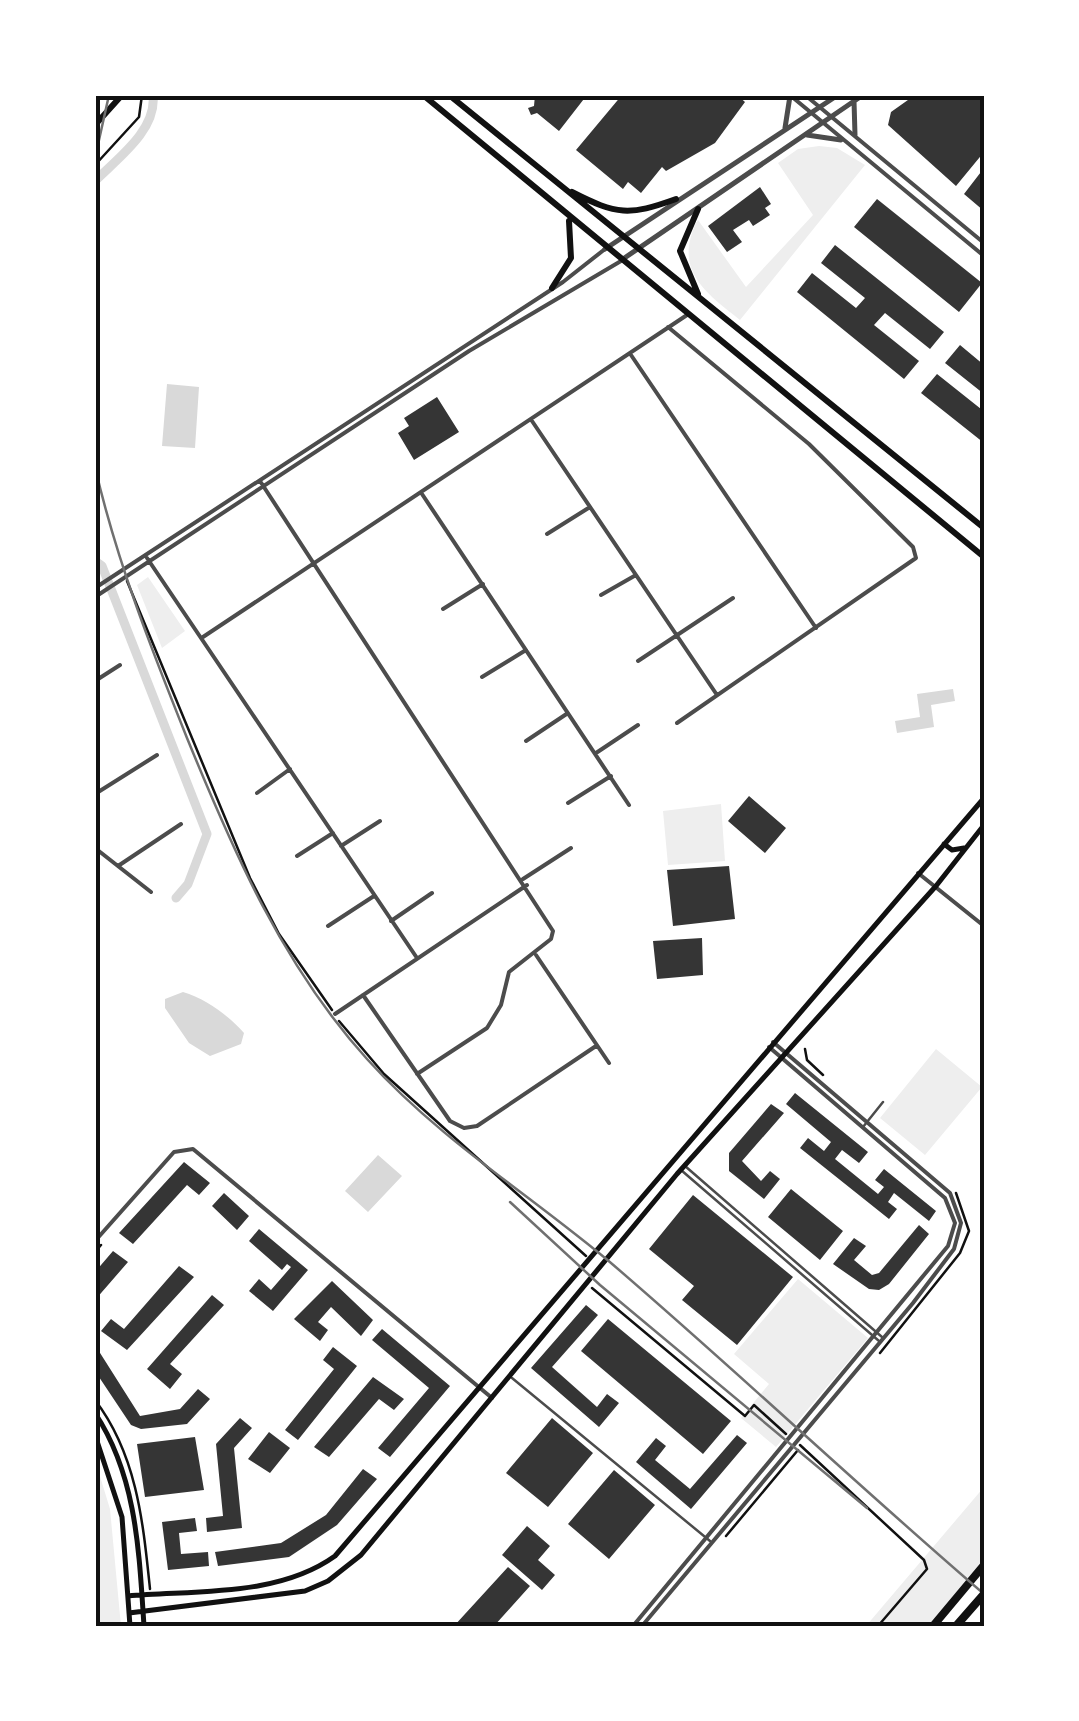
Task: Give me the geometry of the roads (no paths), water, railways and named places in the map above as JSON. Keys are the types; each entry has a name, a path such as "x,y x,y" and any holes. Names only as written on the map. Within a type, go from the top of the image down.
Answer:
{"highway":[{"path":"934,1626 984,1565"},
{"path":"956,1626 984,1594"}],"main road":[{"path":"95,125 122,95"},
{"path":"422,95 604,249 984,557"},
{"path":"449,95 984,528"},
{"path":"558,185 624,213 636,214 676,199"},
{"path":"698,209 680,251 700,298"},
{"path":"552,288 572,258 573,234 568,217"},
{"path":"128,1596 271,1584 315,1571 354,1539 984,798"},
{"path":"129,1613 270,1598 328,1581 360,1554 683,1168 786,1057 936,886 984,825"},
{"path":"944,844 952,850 965,848"},
{"path":"95,1413 123,1469 135,1514 144,1626"},
{"path":"95,1435 122,1517 130,1626"},
{"path":"122,1517 128,1520 135,1514"}],"street":[{"path":"790,95 984,256"},
{"path":"784,131 790,95"},
{"path":"805,95 984,242"},
{"path":"95,597 99,588 149,560 552,288 676,199 838,95"},
{"path":"114,583 144,554 620,260 864,95"},
{"path":"854,101 855,135"},
{"path":"804,135 841,140"},
{"path":"203,637 687,314"},
{"path":"668,327 809,444 913,548 915,563 677,723"},
{"path":"630,355 816,628"},
{"path":"532,421 717,695"},
{"path":"262,484 523,878 553,931 551,940 536,954 509,972 501,1005 487,1028 417,1074"},
{"path":"422,494 629,805"},
{"path":"547,534 590,507"},
{"path":"144,554 417,958"},
{"path":"601,594 636,575"},
{"path":"442,609 484,584"},
{"path":"638,661 733,598"},
{"path":"482,677 526,650"},
{"path":"95,681 120,666"},
{"path":"526,741 568,713"},
{"path":"596,753 638,726"},
{"path":"95,794 157,755"},
{"path":"257,792 290,769"},
{"path":"568,803 611,776"},
{"path":"341,846 380,821"},
{"path":"118,866 181,824"},
{"path":"297,856 333,833"},
{"path":"95,848 151,892"},
{"path":"523,878 572,848"},
{"path":"918,873 984,926"},
{"path":"335,1014 527,886"},
{"path":"391,922 432,894"},
{"path":"328,926 374,896"},
{"path":"536,954 609,1062"},
{"path":"363,995 450,1121 470,1128 596,1046"},
{"path":"633,1626 882,1340 954,1249 961,1223 950,1193 771,1045"},
{"path":"796,1443 948,1246 955,1223 945,1198 865,1124"},
{"path":"95,1241 174,1152 194,1149 492,1398"},
{"path":"642,1626 709,1540"}],"lane":[{"path":"865,1124 883,1102"},
{"path":"683,1168 882,1340"},
{"path":"511,1377 709,1540"}],"waterway":[{"path":"95,181 142,132 153,108 153,95"},
{"path":"95,561 102,566 207,834 188,884 176,898"}],"railway":[{"path":"95,158 109,95"},
{"path":"95,467 136,604 223,824 263,907 337,1023 424,1115 611,1263 984,1594"},
{"path":"510,1202 600,1285 867,1508"}]}
